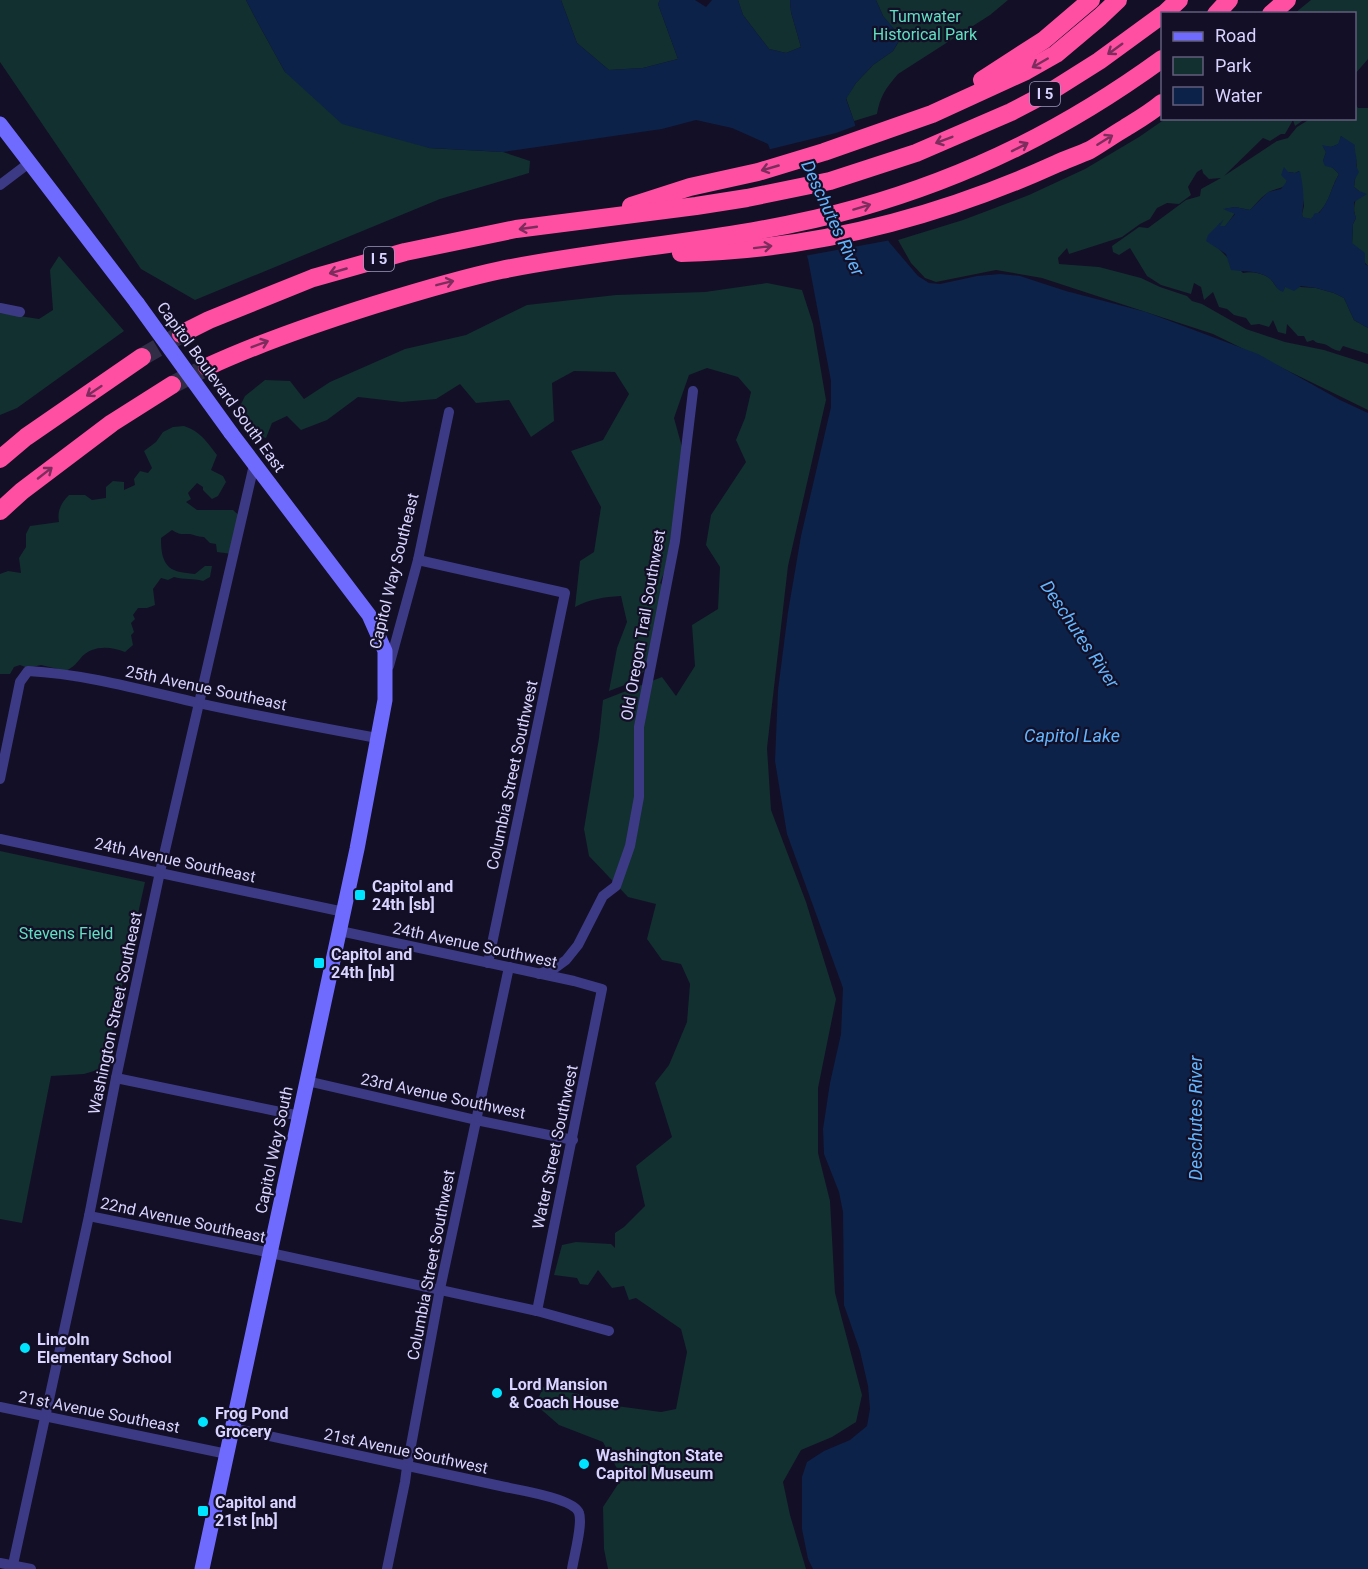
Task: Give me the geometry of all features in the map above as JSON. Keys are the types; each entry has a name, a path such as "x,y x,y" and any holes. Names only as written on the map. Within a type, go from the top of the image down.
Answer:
{"highway":[{"path":"905,124 910,116 974,84 1028,51 1091,0"},
{"path":"586,220 690,187 758,172 825,152 905,124 964,100 1056,54 1118,0"},
{"name":"I 5","path":"1165,12 1179,0"},
{"path":"1218,12 1228,0"},
{"path":"1273,12 1287,0"},
{"name":"I 5","path":"182,334 208,320 313,278 405,252 516,229 696,206 830,181 916,153 1011,112 1053,90 1099,61 1161,15"},
{"name":"I 5","path":"704,247 859,208 954,177 1045,134 1122,87 1161,60"},
{"path":"207,367 320,322 429,287 503,270 586,256 805,241 872,228 936,211 1028,178 1089,150 1148,115 1161,104"},
{"path":"0,459 26,437 142,357"},
{"path":"0,510 112,423 172,385"}],"main road":[{"name":"Capitol Boulevard South East","path":"0,124 369,615 385,651 385,684"},
{"name":"Capitol Way Southeast","path":"377,738 385,700 385,684"},
{"name":"Capitol Way South","path":"202,1569 340,931 377,738"}],"street":[{"path":"0,185 29,163"},
{"path":"0,308 20,312"},
{"name":"Old Oregon Trail Southwest","path":"539,974 555,968 566,960 578,945 603,896 616,886 630,846 639,797 639,727 675,541 693,391"},
{"name":"Capitol Way Southeast","path":"385,684 418,560 449,412"},
{"name":"Washington Street Southeast","path":"13,1567 89,1216 159,872 255,465"},
{"name":"Columbia Street Southwest","path":"418,560 565,592 488,963"},
{"name":"25th Avenue Southeast","path":"0,779 20,682 27,671 52,672 377,738"},
{"name":"24th Avenue Southeast","path":"0,839 344,912"},
{"name":"24th Avenue Southwest","path":"340,931 602,989"},
{"name":"Columbia Street Southwest","path":"387,1569 440,1290 509,967"},
{"name":"Water Street Southwest","path":"537,1311 602,989"},
{"path":"116,1078 300,1116"},
{"name":"23rd Avenue Southwest","path":"307,1081 573,1140"},
{"name":"22nd Avenue Southeast","path":"89,1216 537,1311 609,1331"},
{"name":"21st Avenue Southeast","path":"0,1407 227,1454"},
{"name":"21st Avenue Southwest","path":"232,1428 505,1487 573,1505 579,1511 581,1521 572,1569"},
{"path":"0,1563 31,1569"}],"green space":[{"path":"0,0 246,0 285,72 429,148 503,152 530,161 529,173 440,199 195,300 141,269 0,62"},
{"path":"561,0 660,0 658,4 678,59 643,68 609,70 577,43"},
{"path":"738,0 790,0 801,47 786,53 769,49 743,15"},
{"name":"Tumwater Historical Park","path":"876,0 1008,0 990,15 898,74 884,92 877,114 854,121 846,98 873,65 893,51 901,38 883,16"},
{"path":"1311,0 1368,0 1368,59 1356,73 1356,12 1296,12"},
{"path":"1356,105 1358,108 1368,108 1368,266 1352,244 1353,224 1356,218 1354,204 1359,191 1354,187 1356,159 1352,147 1341,136 1339,144 1331,147 1323,146 1326,152 1323,161 1339,174 1326,204 1317,214 1311,219 1303,218 1304,206 1299,171 1288,172 1285,185 1266,194 1250,210 1235,207 1225,209 1235,213 1225,227 1220,226 1220,223 1216,228 1218,248 1243,273 1259,273 1283,291 1285,286 1316,288 1344,298 1354,320 1368,328 1368,354 1343,346 1340,351 1313,340 1307,342 1304,336 1298,336 1287,324 1286,334 1278,332 1273,320 1269,327 1259,324 1251,325 1246,318 1219,307 1213,292 1204,300 1201,287 1194,283 1191,294 1161,285 1147,276 1130,248 1119,255 1113,252 1112,246 1139,227 1148,228 1186,200 1200,196 1201,189 1221,178 1209,179 1202,169 1197,172 1188,187 1191,195 1179,204 1167,203 1157,208 1150,219 1122,237 1069,254 1067,248 1058,258 1059,264 1099,267 1141,278 1187,296 1192,301 1202,304 1246,329 1368,364 1368,410 1213,334 1042,278 996,270 936,282 925,278 911,263 898,240 963,220 1029,195 1085,169 1164,120 1293,120 1285,134 1270,141 1263,138 1224,176 1277,141 1288,138 1297,127 1308,120 1356,120"},
{"path":"1293,120 1304,120 1295,126"},
{"path":"59,256 124,331 17,408 0,415 0,313 39,319 53,310 50,270"},
{"path":"767,283 802,290 813,324 826,400 788,566 767,748 771,810 806,902 836,999 818,1088 818,1153 830,1201 835,1293 862,1395 856,1422 832,1437 801,1450 783,1482 806,1569 608,1569 604,1549 603,1507 622,1478 603,1442 559,1425 536,1405 543,1387 584,1395 609,1405 661,1412 676,1409 687,1352 681,1329 636,1298 629,1300 624,1286 612,1288 598,1270 588,1285 580,1284 577,1278 554,1275 562,1245 576,1242 611,1244 615,1248 615,1233 645,1206 636,1166 672,1137 655,1083 669,1065 687,1022 690,984 681,964 662,960 647,939 656,904 628,897 589,856 584,829 603,700 662,677 676,696 695,666 692,625 718,609 720,567 706,545 711,515 746,462 736,440 745,418 751,392 738,377 707,368 689,375 674,418 685,458 665,570 660,583 669,591 653,657 638,680 609,691 617,648 627,622 621,596 597,599 575,607 580,561 594,552 601,507 571,451 603,440 629,394 615,372 574,371 552,383 554,421 531,437 509,400 476,403 460,384 436,399 402,402 358,397 327,420 301,430 287,416 272,423 266,438 252,434 238,410 245,396 265,380 290,381 304,399 330,382 405,349 466,335 527,305 616,295 705,292"},
{"path":"184,426 199,434 217,455 211,470 223,476 226,482 218,496 212,499 197,483 188,493 191,499 186,502 197,510 233,510 244,520 232,554 217,552 216,544 210,543 204,537 181,534 172,530 161,538 162,552 167,565 176,571 195,574 205,566 212,566 210,577 203,581 174,577 168,580 161,578 153,589 155,605 138,608 133,615 135,619 131,623 134,632 131,635 133,645 125,652 107,648 95,649 84,654 74,666 66,671 41,665 28,668 20,665 14,667 10,674 0,674 0,574 8,571 21,573 19,558 26,547 26,534 30,526 59,522 60,507 69,495 85,495 92,500 106,498 106,487 113,481 124,482 124,490 135,485 134,479 140,471 148,473 152,468 144,451 156,442 163,432 173,427"},
{"name":"Stevens Field","path":"0,851 145,882 104,1068 84,1074 51,1076 22,1223 0,1219"}],"water":[{"name":"Capitol Lake","path":"246,0 561,0 577,43 609,70 643,68 678,59 658,4 660,0 695,0 706,7 712,0 738,0 743,15 769,49 786,53 801,47 790,0 876,0 883,16 901,37 893,51 873,65 856,83 846,99 889,242 918,276 929,283 940,284 977,276 1000,274 1020,276 1146,312 1258,354 1368,413 1368,1569 813,1569 808,1559 802,1529 802,1477 807,1462 824,1451 850,1440 867,1426 870,1409 868,1386 860,1351 844,1305 843,1212 839,1192 824,1154 823,1129 841,1034 843,988 787,834 775,761 778,690 788,612 801,536 831,407 831,381 808,259 768,144 732,128 696,120 662,129 503,152 429,148 342,124 285,72"},
{"path":"1341,136 1355,145 1356,166 1359,172 1354,187 1367,194 1354,202 1356,218 1353,224 1352,243 1365,253 1365,264 1368,266 1368,328 1354,320 1344,298 1334,293 1301,286 1294,291 1285,287 1283,292 1265,275 1231,270 1226,254 1206,241 1208,235 1224,219 1220,226 1225,226 1235,214 1223,209 1235,207 1250,210 1268,192 1281,189 1287,181 1281,175 1284,167 1288,172 1300,171 1303,217 1311,219 1315,213 1319,213 1339,174 1333,168 1325,166 1323,161 1326,152 1322,145 1331,147 1338,144"}],"pier":[{"path":"858,125 891,240 804,256 767,150 836,133"}],"tunnel":[{"path":"142,357 180,335"},
{"path":"172,385 207,367"}],"place":[{"name":"Capitol and 24th [sb]","path":"360,895"},
{"name":"Capitol and 24th [nb]","path":"319,963"},
{"name":"Lincoln Elementary School","path":"25,1348"},
{"name":"Lord Mansion & Coach House","path":"497,1393"},
{"name":"Frog Pond Grocery","path":"203,1422"},
{"name":"Washington State Capitol Museum","path":"584,1464"},
{"name":"Capitol and 21st [nb]","path":"203,1511"}],"water label":[{"name":"Deschutes River","path":"833,218"},
{"name":"Deschutes River","path":"1080,634"},
{"name":"Deschutes River","path":"1195,1118"}]}
